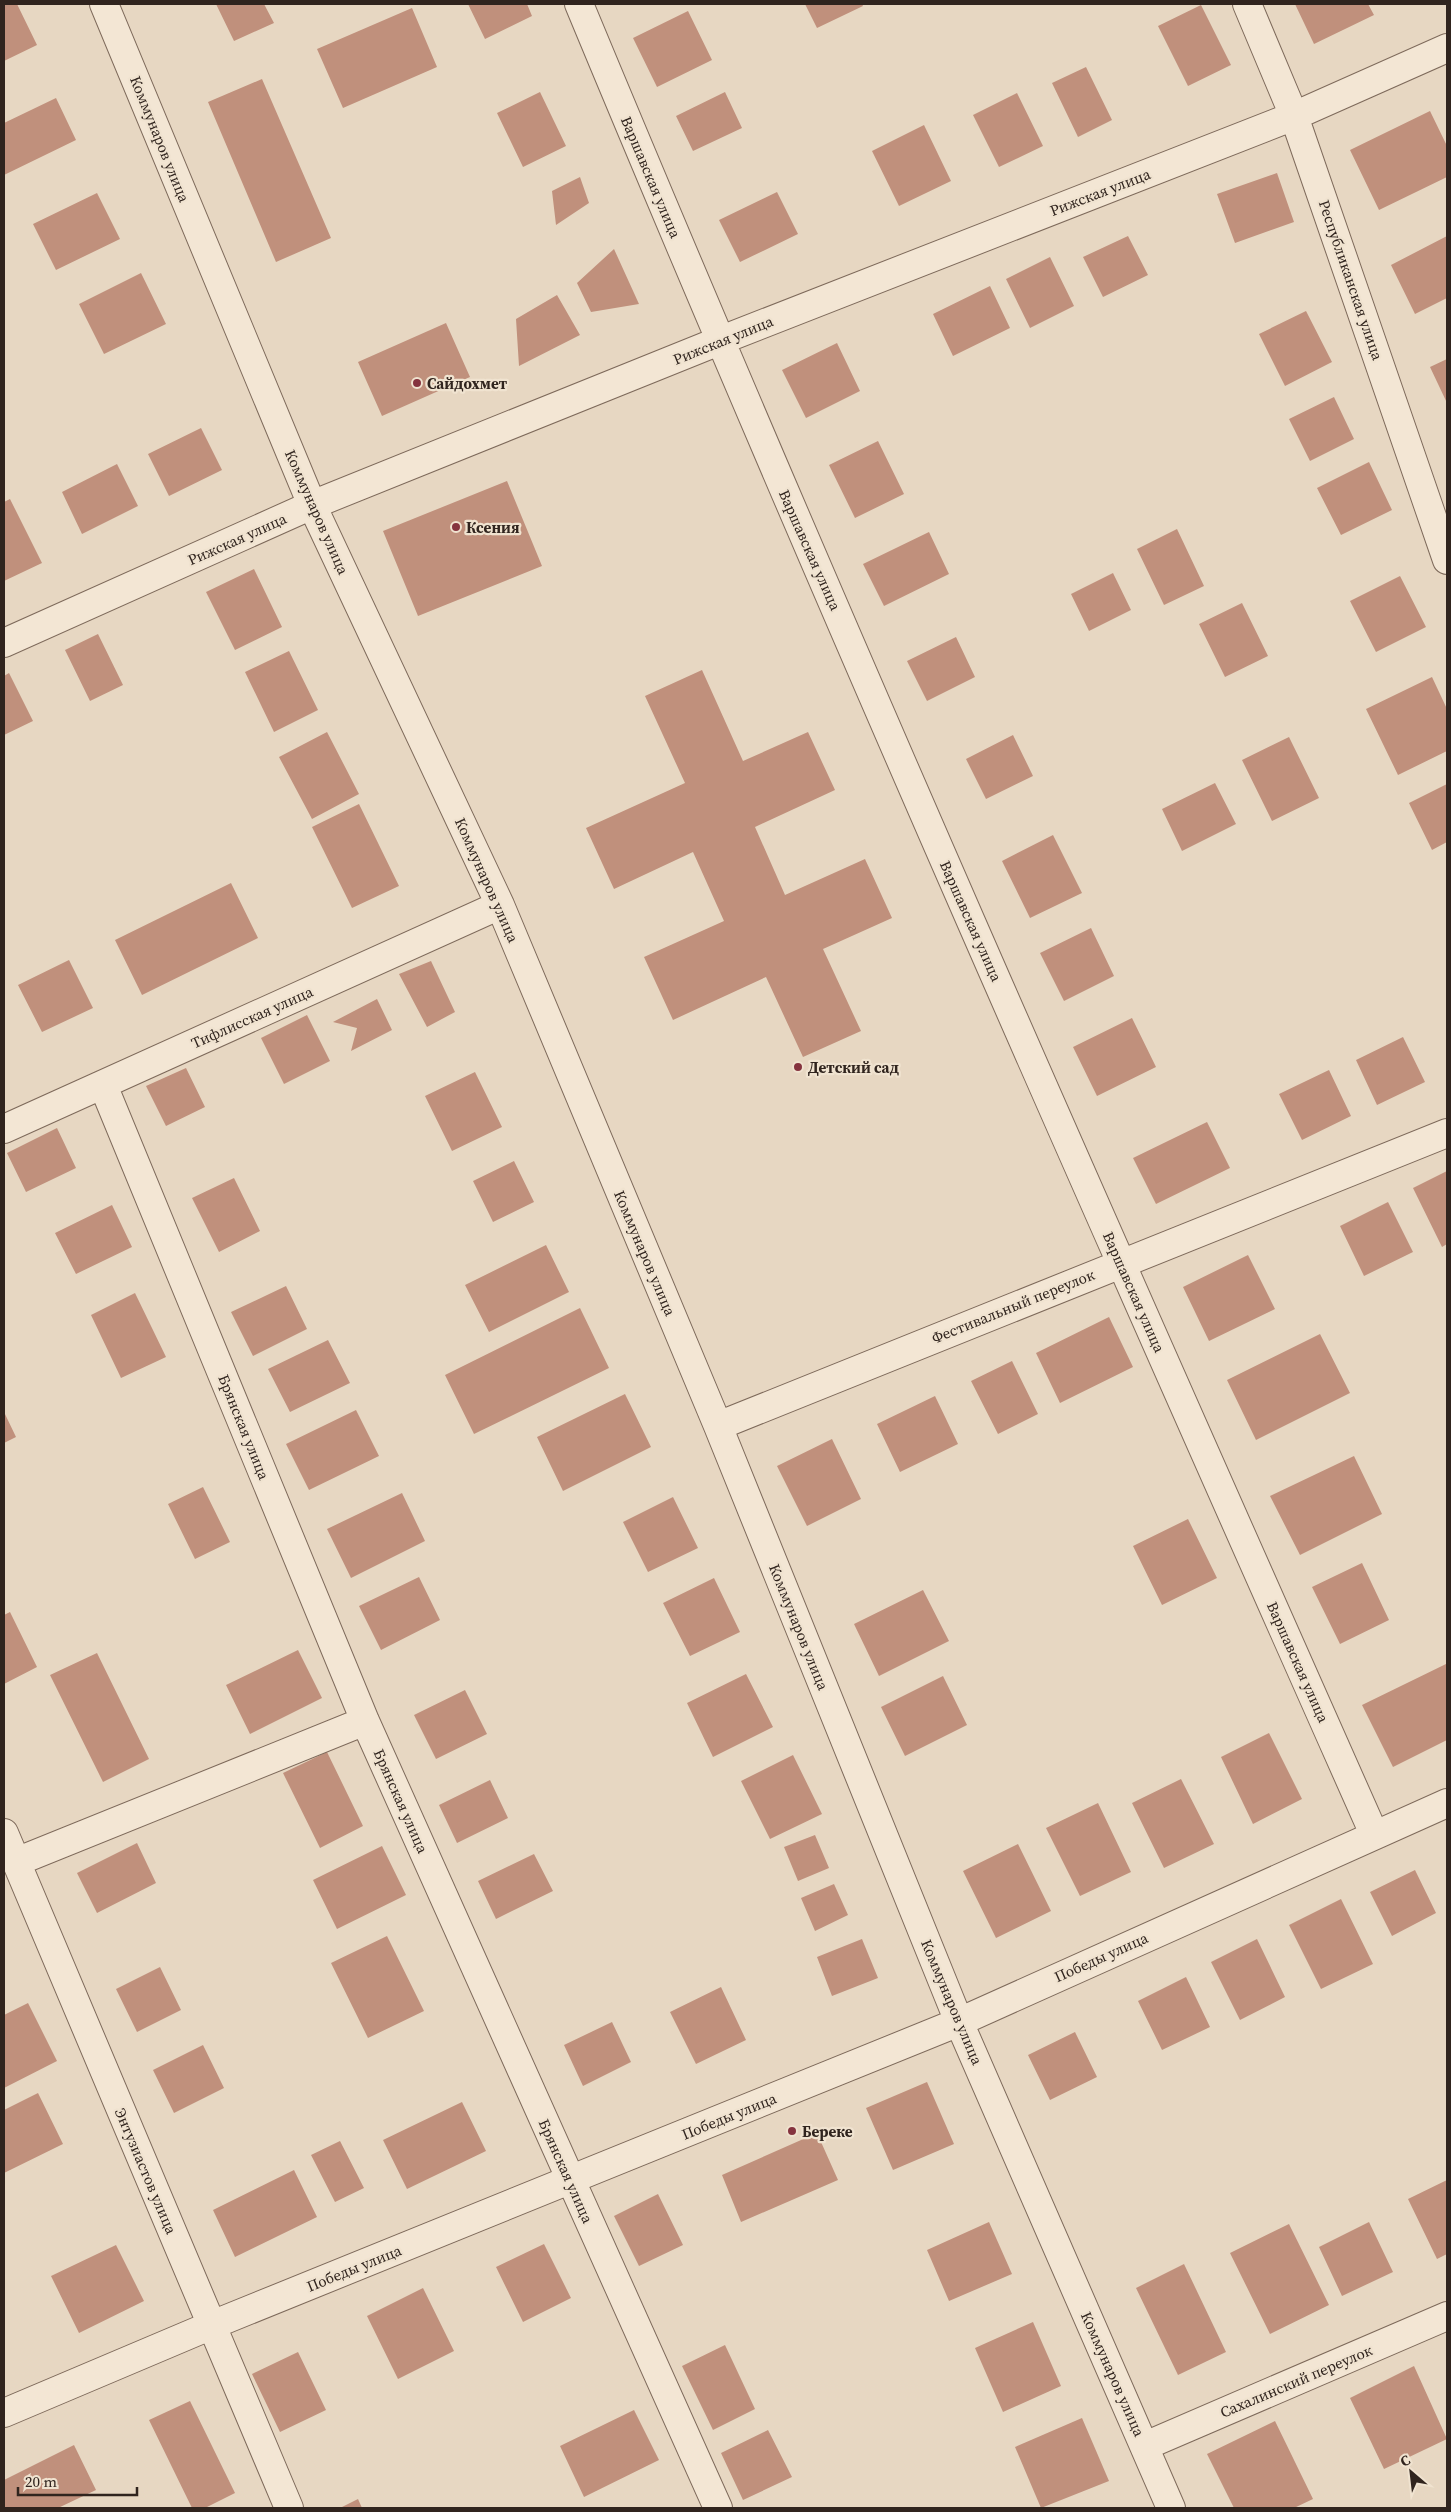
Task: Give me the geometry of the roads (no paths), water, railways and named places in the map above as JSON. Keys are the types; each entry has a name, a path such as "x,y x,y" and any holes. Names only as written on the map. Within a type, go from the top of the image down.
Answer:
{"street":[{"name":"Коммунаров улица","path":"104,4 312,505 500,904 718,1426 959,2022 1171,2508"},
{"name":"Варшавская улица","path":"579,4 719,341 1120,1263 1374,1834"},
{"name":"Республиканская улица","path":"1247,4 1294,116 1447,560"},
{"name":"Рижская улица","path":"4,643 312,505 719,341 1294,116 1447,48"},
{"name":"Тифлисская улица","path":"4,1129 500,904"},
{"name":"Брянская улица","path":"103,1085 365,1722 718,2508"},
{"name":"Фестивальный переулок","path":"718,1426 1447,1133"},
{"path":"16,1862 365,1722"},
{"name":"Победы улица","path":"4,2413 212,2325 959,2022 1374,1834 1447,1803"},
{"name":"Энтузиастов улица","path":"4,1833 289,2508"},
{"name":"Сахалинский переулок","path":"1145,2446 1447,2316"}],"place":[{"name":"Сайдохмет","path":"417,383"},
{"name":"Ксения","path":"456,527"},
{"name":"Детский сад","path":"798,1067"},
{"name":"Береке","path":"792,2131"}]}
